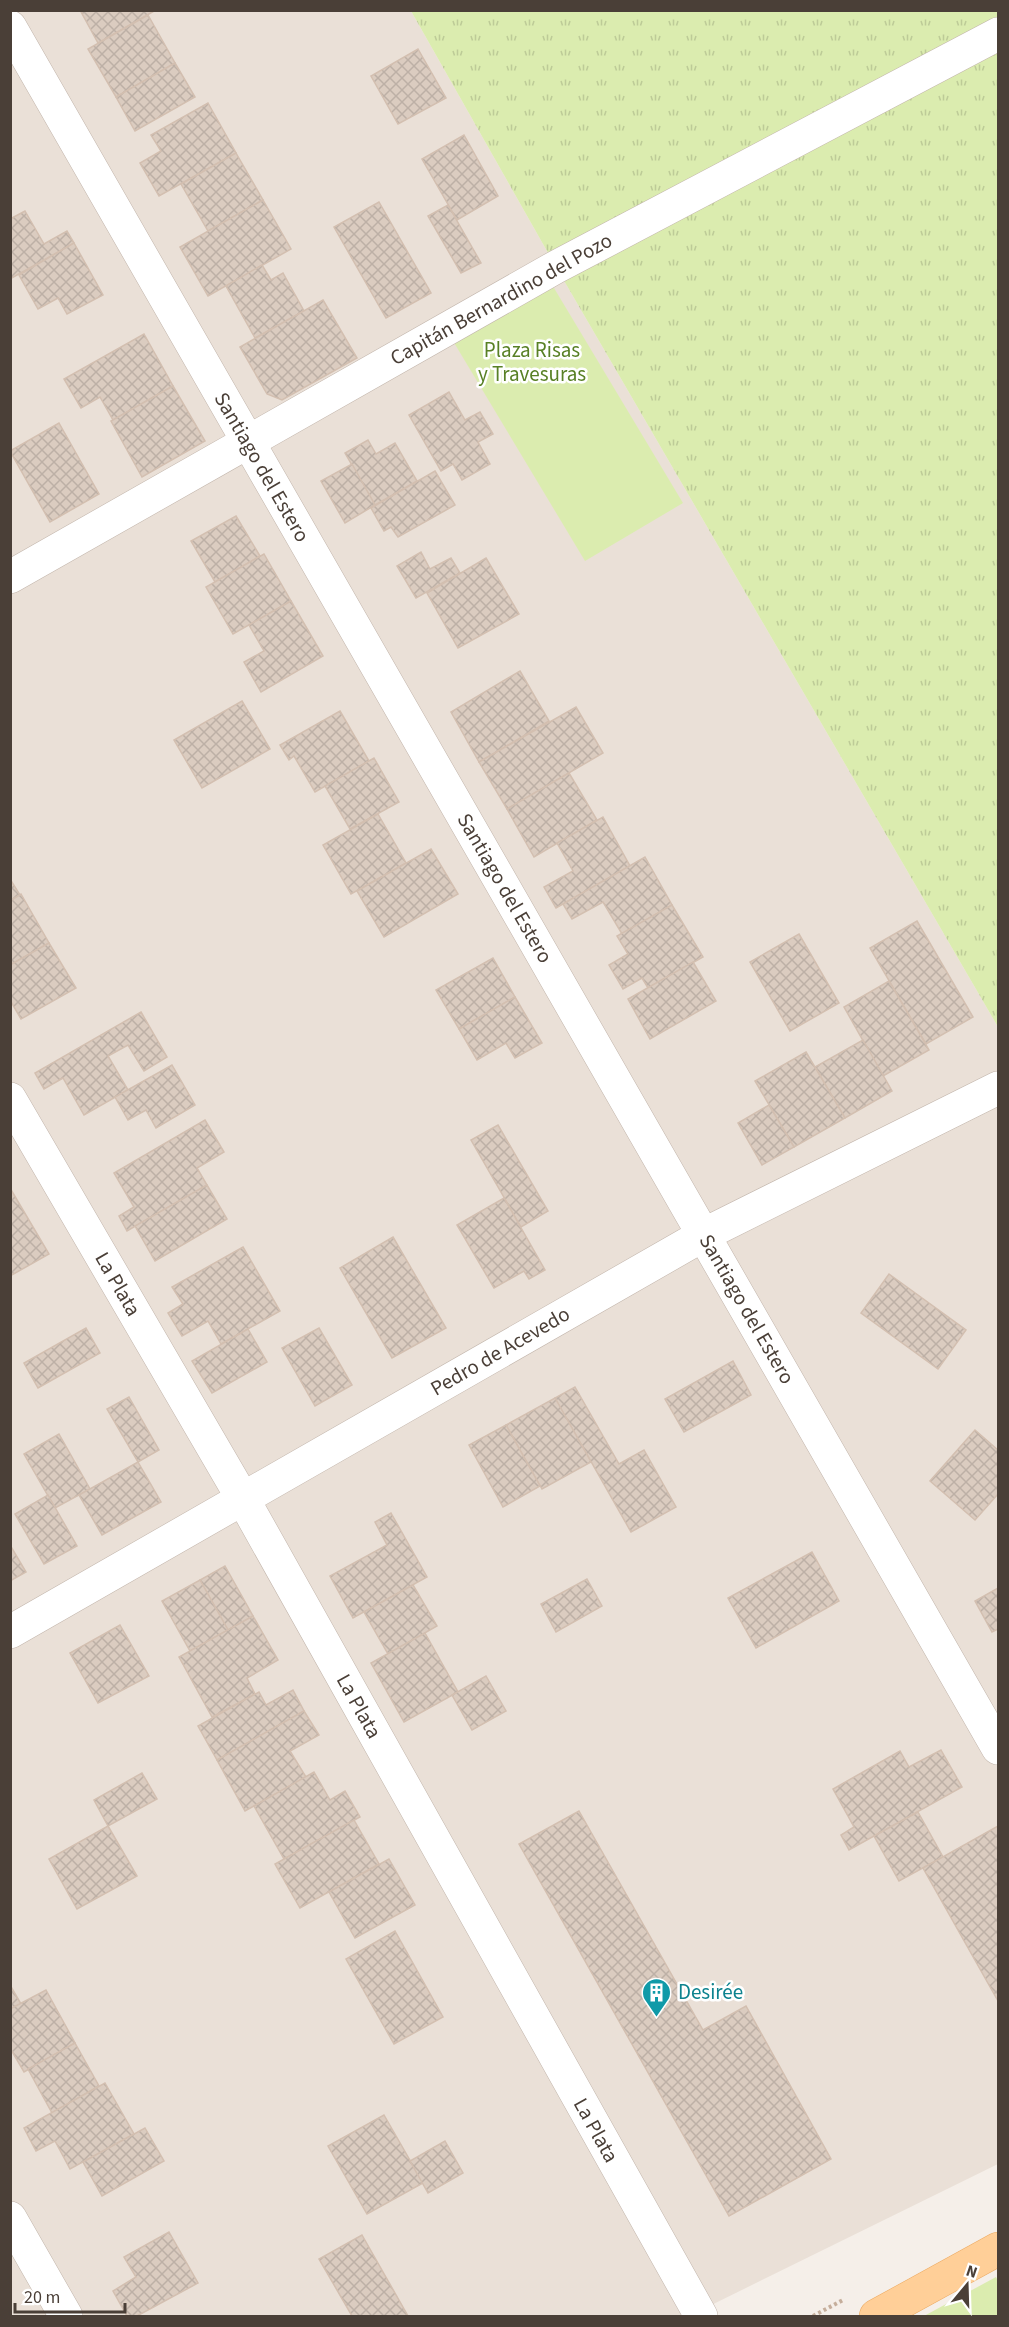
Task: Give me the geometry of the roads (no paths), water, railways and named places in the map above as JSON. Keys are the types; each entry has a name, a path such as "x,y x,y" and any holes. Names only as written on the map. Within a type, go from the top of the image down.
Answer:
{"main road":[{"path":"876,2316 999,2248"}],"street":[{"name":"Santiago del Estero","path":"10,27 999,1748"},
{"name":"Capitán Bernardino del Pozo","path":"10,577 556,267 999,34"},
{"name":"Pedro de Acevedo","path":"10,1632 705,1234 999,1088"},
{"name":"La Plata","path":"10,1099 243,1499 696,2315"},
{"path":"10,2218 66,2316"}],"place":[{"name":"Desirée","path":"657,2018"}],"park label":[{"name":"Plaza Risas y Travesuras","path":"532,362"}]}
